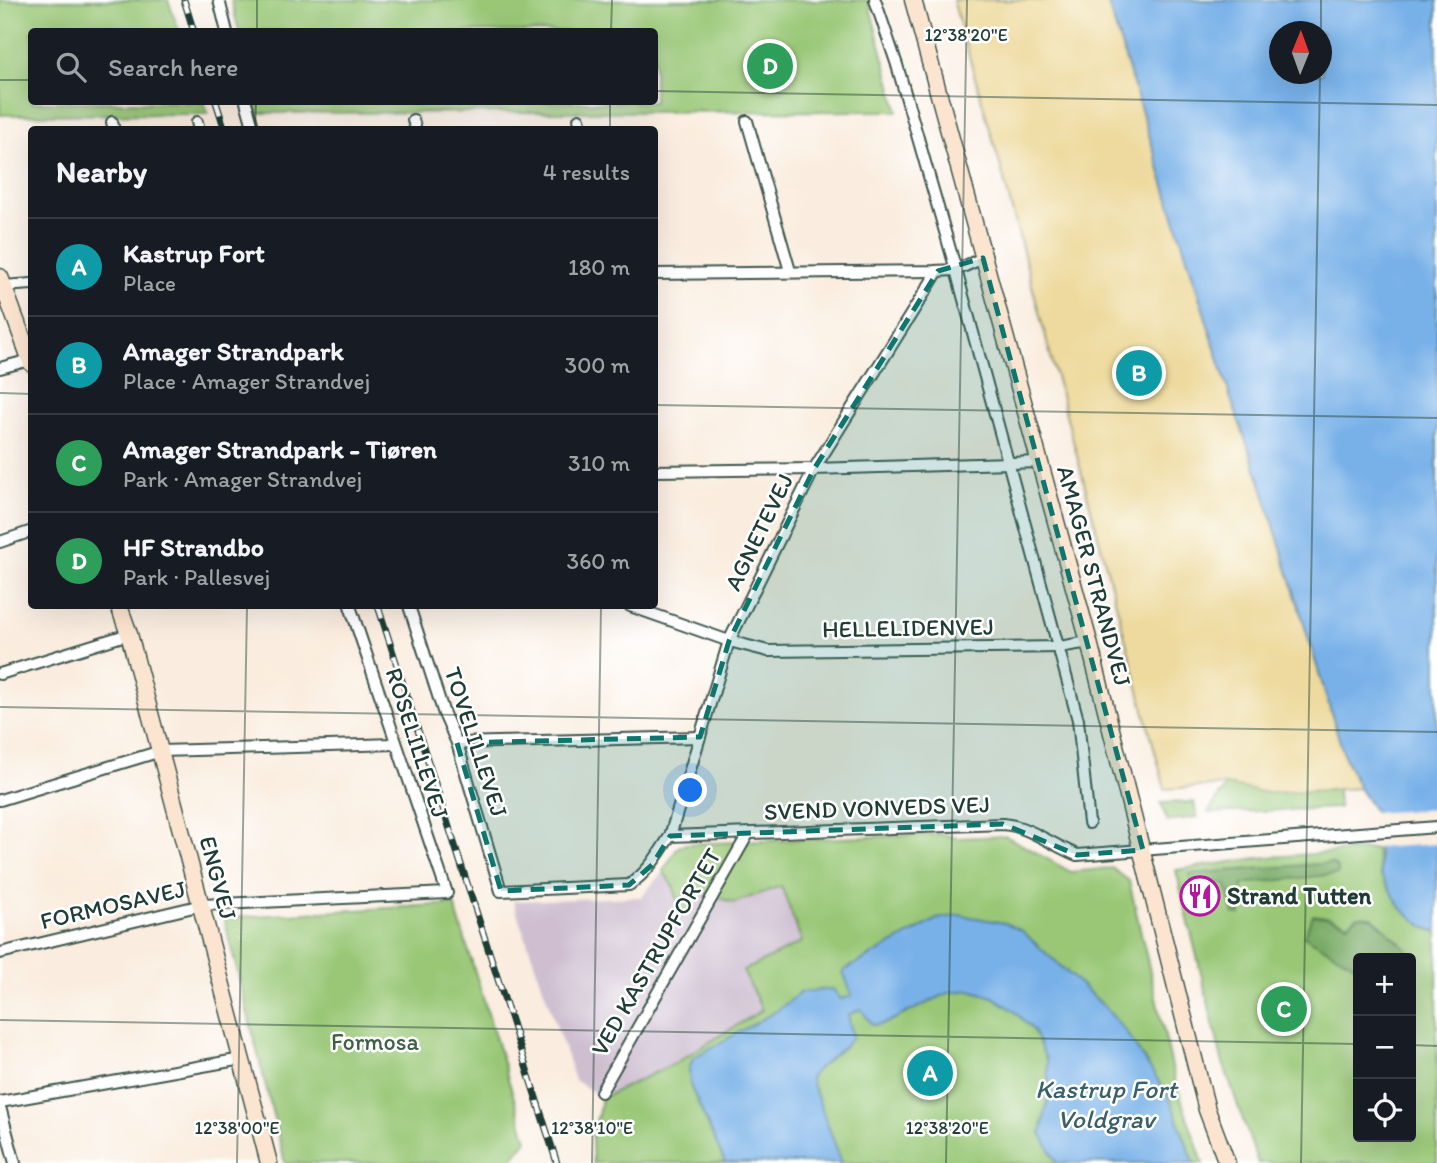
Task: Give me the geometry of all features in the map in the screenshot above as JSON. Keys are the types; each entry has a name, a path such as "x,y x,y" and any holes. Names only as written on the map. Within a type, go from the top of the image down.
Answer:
{"street":[{"path":"219,0 227,28"},
{"path":"876,0 956,270 1078,720 1089,822"},
{"name":"AMAGER STRANDVEJ","path":"913,0 1089,642 1207,1110 1227,1163"},
{"path":"247,105 253,126"},
{"path":"747,121 790,271"},
{"path":"658,274 938,271 956,270 983,258"},
{"name":"AGNETEVEJ","path":"670,836 729,641 814,469 938,271"},
{"path":"28,284 2,282 28,354"},
{"path":"0,369 28,363"},
{"path":"658,471 1007,465 1041,462"},
{"path":"0,542 28,532"},
{"name":"ENGVEJ","path":"120,609 161,751 270,1163"},
{"name":"ROSELILLEVEJ","path":"351,609 447,893"},
{"name":"TOVELILLEVEJ","path":"410,609 444,714 457,743 501,891 629,885 641,877 652,864 670,836"},
{"name":"HELLELIDENVEJ","path":"638,609 729,641 768,651 1059,647 1089,642"},
{"path":"0,674 129,634"},
{"path":"457,743 700,737"},
{"path":"0,800 161,751 395,744"},
{"name":"SVEND VONVEDS VEJ","path":"670,836 1003,824 1017,825 1077,855 1437,827"},
{"name":"VED KASTRUPFORTET","path":"601,1092 748,834"},
{"name":"FORMOSAVEJ","path":"0,953 202,905 447,893"},
{"path":"0,1102 242,1059"},
{"path":"0,1107 15,1163"}],"highlighted area":[{"path":"983,258 1143,850 1077,855 1003,824 670,836 652,865 629,885 501,891 457,743 700,737 729,641 814,469 938,271"}],"shaded area":[{"path":"663,871 674,888 682,916 699,891 734,903 780,886 802,943 742,972 763,1009 676,1064 602,1098 575,1080 513,901 642,897"}],"green space":[{"path":"0,0 168,0 178,28 28,28 28,105 205,105 208,114 0,115"},
{"path":"231,0 868,0 898,111 259,113 257,105 658,105 658,28 238,28"},
{"path":"1226,785 1269,793 1338,790 1339,808 1208,813"},
{"path":"1194,802 1197,817 1167,821 1161,803"},
{"path":"942,834 958,838 1006,836 1071,872 1112,868 1129,881 1176,1084 1203,1163 593,1163 592,1139 602,1098 675,1063 762,1010 743,971 802,942 781,886 734,903 700,891 682,917 674,888 663,871 678,847 686,844"},
{"path":"1376,849 1381,876 1424,927 1437,932 1437,1163 1258,1163 1222,1060 1176,870 1258,858"},
{"path":"1331,863 1338,868 1338,874 1243,884 1240,915 1234,914 1226,884 1191,885 1189,874"},
{"name":"Formosa","path":"454,904 527,1140 509,1163 285,1163 224,918"},
{"path":"1313,915 1348,924 1358,916 1372,917 1411,953 1353,953 1353,964 1304,936"}],"sand":[{"path":"953,0 1107,0 1231,399 1262,486 1344,755 1359,788 1269,793 1226,785 1165,789 1001,168"}],"water":[{"path":"1107,0 1437,0 1437,932 1424,927 1402,909 1381,876 1375,812 1359,788 1344,755 1262,486 1231,399"},
{"name":"Kastrup Fort Voldgrav","path":"959,915 1005,923 1022,931 1104,1006 1126,1032 1169,1097 1194,1163 1057,1163 1041,1133 1049,1094 1047,1061 1033,1030 1014,1011 993,997 970,990 948,993 884,1024 872,1025 861,1009 848,1015 853,1037 810,1078 842,1163 725,1163 690,1085 689,1069 693,1058 778,1010 801,992 833,989 841,999 852,996 843,971 937,919"}],"pier":[{"path":"1437,809 1437,844 1375,848 1372,813"}],"railway":[{"path":"184,0 193,28"},
{"path":"217,105 224,126"},
{"path":"379,609 557,1163"}],"place":[{"name":"HF Strandbo","path":"770,66"},
{"name":"Amager Strandpark","path":"1139,373"},
{"name":"Strand Tutten","path":"1200,896"},
{"name":"Amager Strandpark - Tiøren","path":"1284,1009"},
{"name":"Kastrup Fort","path":"930,1073"}]}
